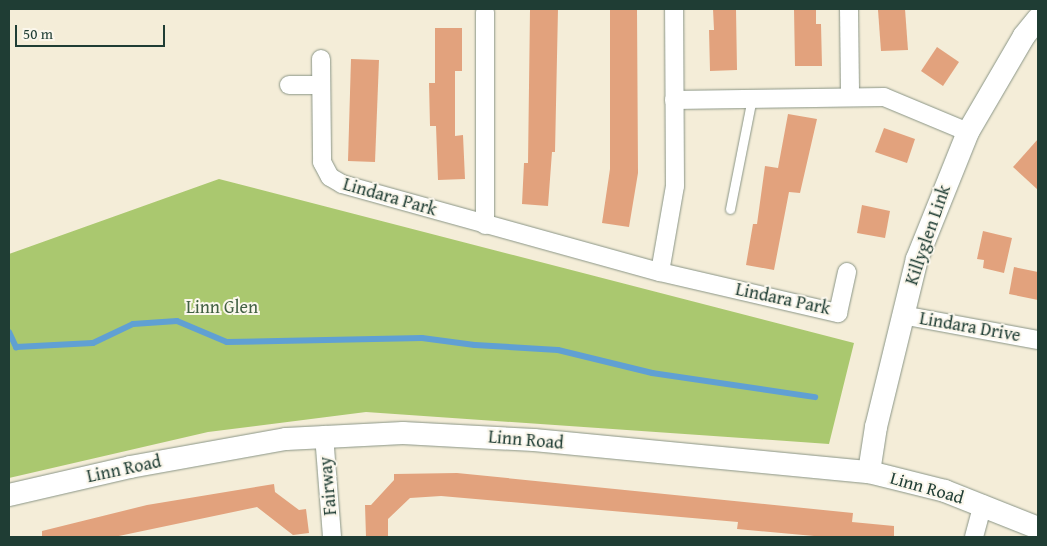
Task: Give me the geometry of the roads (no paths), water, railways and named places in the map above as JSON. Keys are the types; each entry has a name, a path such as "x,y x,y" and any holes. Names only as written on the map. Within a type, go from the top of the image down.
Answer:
{"street":[{"path":"660,272 674,198 674,9"},
{"path":"849,9 850,96"},
{"path":"485,12 485,225"},
{"name":"Killyglen Link","path":"869,472 902,315 917,259 968,132 1024,36 1038,19"},
{"name":"Lindara Park","path":"321,60 322,162 332,178 485,225 660,272 838,313 848,272"},
{"path":"288,85 321,85"},
{"path":"674,100 884,97 968,132"},
{"name":"Lindara Drive","path":"902,315 1038,340"},
{"name":"Linn Road","path":"9,495 222,449 324,435 403,433 513,438 869,472 945,490 1038,528"},
{"name":"Fairway","path":"324,435 332,537"},
{"path":"974,537 983,504"}],"lane":[{"path":"730,209 752,98"}],"waterway":[{"path":"9,332 16,347 93,343 133,324 177,321 227,342 422,338 475,345 558,350 652,373 815,397"}],"park label":[{"name":"Linn Glen","path":"222,307"}]}
